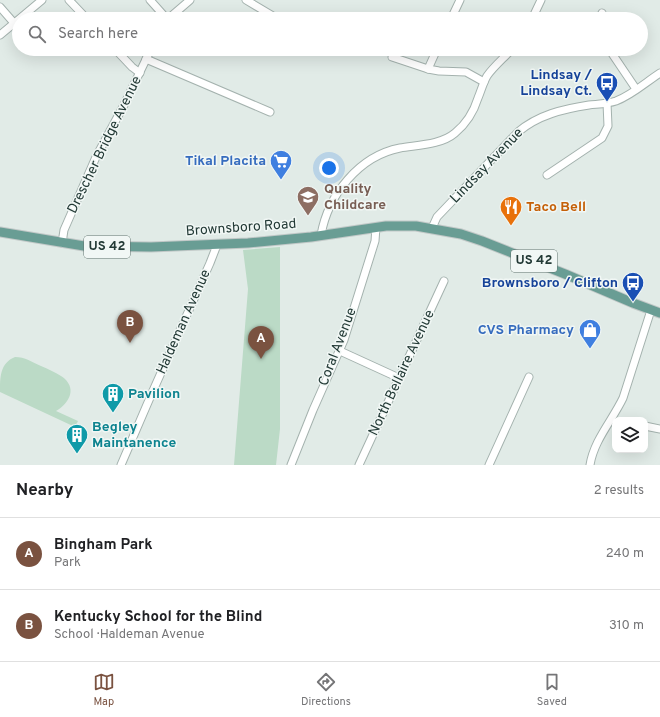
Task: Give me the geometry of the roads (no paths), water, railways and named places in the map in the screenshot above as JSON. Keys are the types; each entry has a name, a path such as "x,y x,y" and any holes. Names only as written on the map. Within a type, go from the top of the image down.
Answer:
{"main road":[{"name":"Brownsboro Road","path":"0,232 84,246 151,247 217,245 287,239 398,225 432,228 461,234 482,241 656,312"}],"street":[{"path":"27,12 42,0"},
{"path":"69,0 80,12"},
{"path":"150,0 161,12"},
{"path":"176,12 190,0"},
{"path":"246,0 266,12"},
{"path":"454,12 460,0"},
{"path":"535,12 541,0"},
{"path":"0,7 12,21"},
{"path":"0,35 12,25"},
{"path":"122,56 140,73"},
{"name":"Drescher Bridge Avenue","path":"62,243 64,230 92,164 124,105 148,56"},
{"path":"428,69 434,56"},
{"path":"321,235 324,221 338,192 356,171 386,152 442,140 453,135 464,125 475,107 484,82 488,76 506,56"},
{"path":"614,56 636,89"},
{"path":"392,57 428,69 466,72 484,82"},
{"path":"146,59 270,112"},
{"name":"Lindsay Avenue","path":"432,228 437,217 526,125 554,113 621,99 660,73"},
{"path":"547,175 602,138 608,126 607,103"},
{"name":"Coral Avenue","path":"291,465 313,410 340,351 375,241 376,227"},
{"name":"Haldeman Avenue","path":"121,465 217,245"},
{"name":"North Bellaire Avenue","path":"359,465 444,281"},
{"path":"616,417 656,312"},
{"path":"340,351 399,378"},
{"path":"489,465 529,377"},
{"path":"590,465 597,442 612,423"},
{"path":"648,427 660,429"}],"place":[{"name":"Lindsay / Lindsay Ct.","path":"607,102"},
{"name":"Tikal Placita","path":"281,180"},
{"name":"Quality Childcare","path":"308,216"},
{"name":"Taco Bell","path":"511,226"},
{"name":"Brownsboro / Clifton","path":"633,302"},
{"name":"Kentucky School for the Blind","path":"130,343"},
{"name":"CVS Pharmacy","path":"590,350"},
{"name":"Bingham Park","path":"261,359"},
{"name":"Pavilion","path":"113,414"},
{"name":"Begley Maintanence","path":"77,454"}]}
